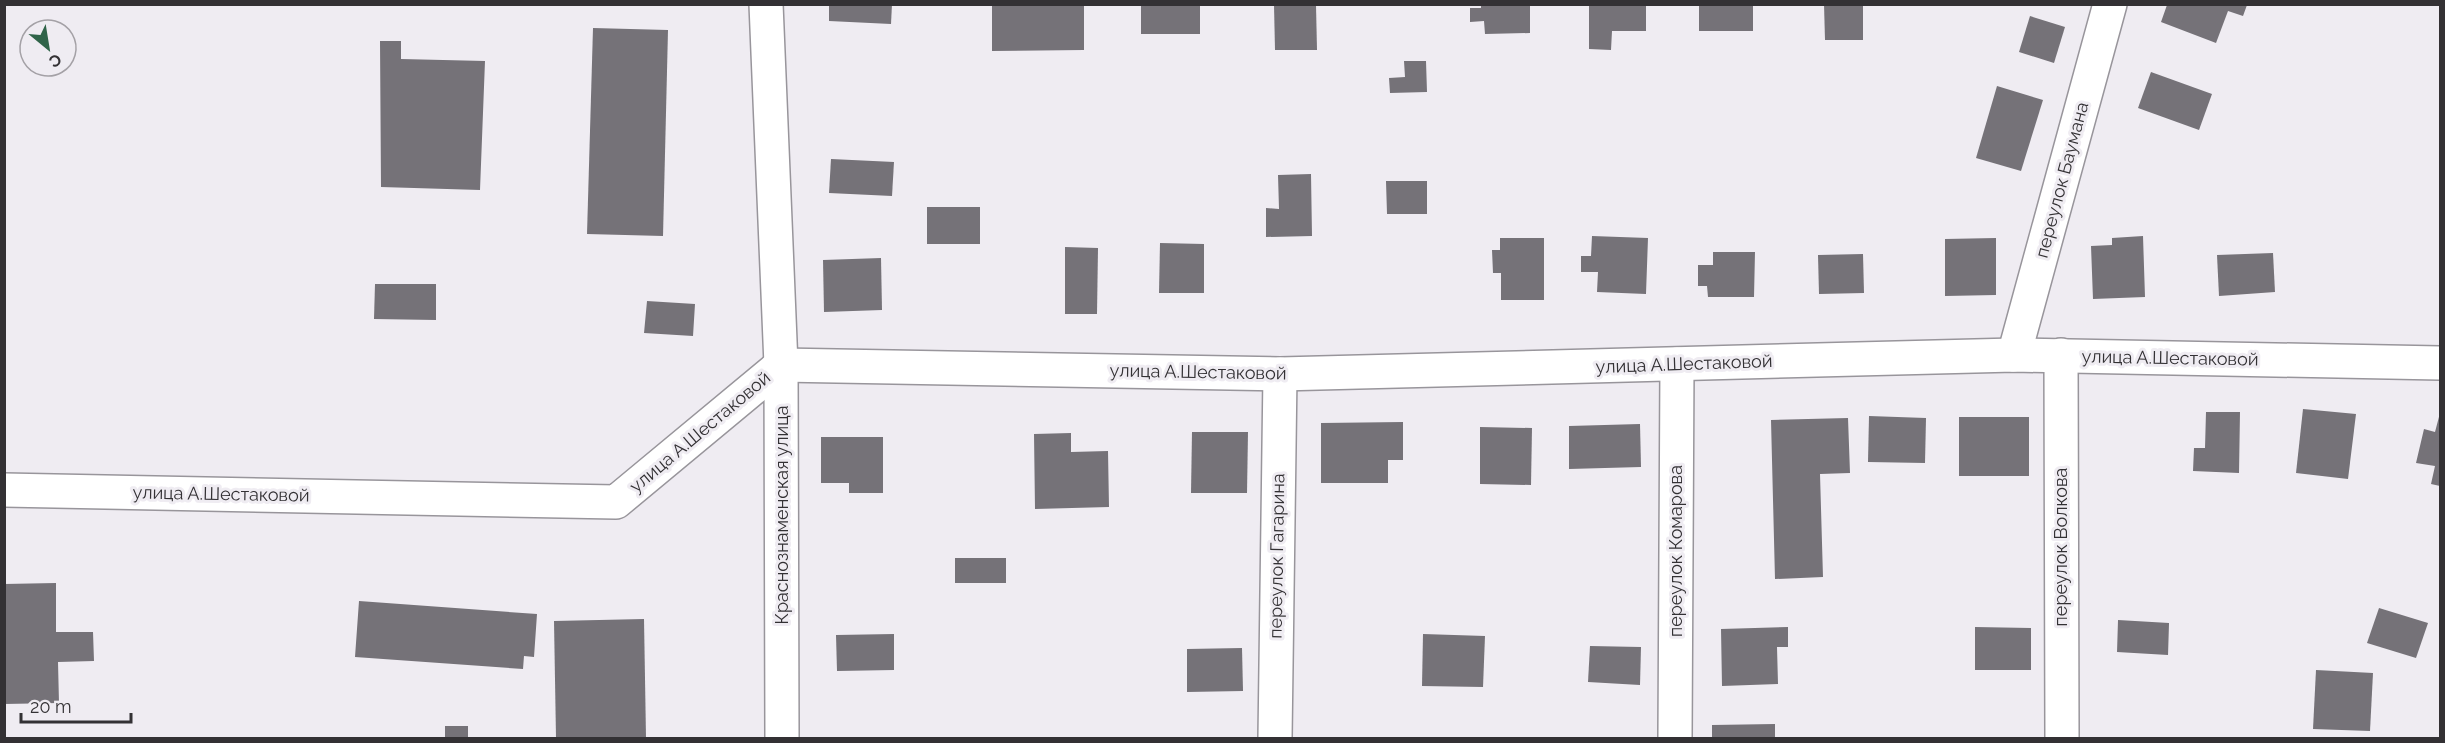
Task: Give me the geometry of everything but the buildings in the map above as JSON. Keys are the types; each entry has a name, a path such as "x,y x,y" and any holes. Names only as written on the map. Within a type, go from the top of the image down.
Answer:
{"street":[{"name":"Краснознаменская улица","path":"766,4 781,365 782,738"},
{"name":"переулок Баумана","path":"2014,355 2110,4"},
{"name":"улица А.Шестаковой","path":"4,490 616,502 781,365 1280,374 2014,355 2440,363"},
{"name":"переулок Волкова","path":"2061,355 2062,738"},
{"name":"переулок Комарова","path":"1675,738 1677,364"},
{"name":"переулок Гагарина","path":"1275,738 1280,374"}]}
